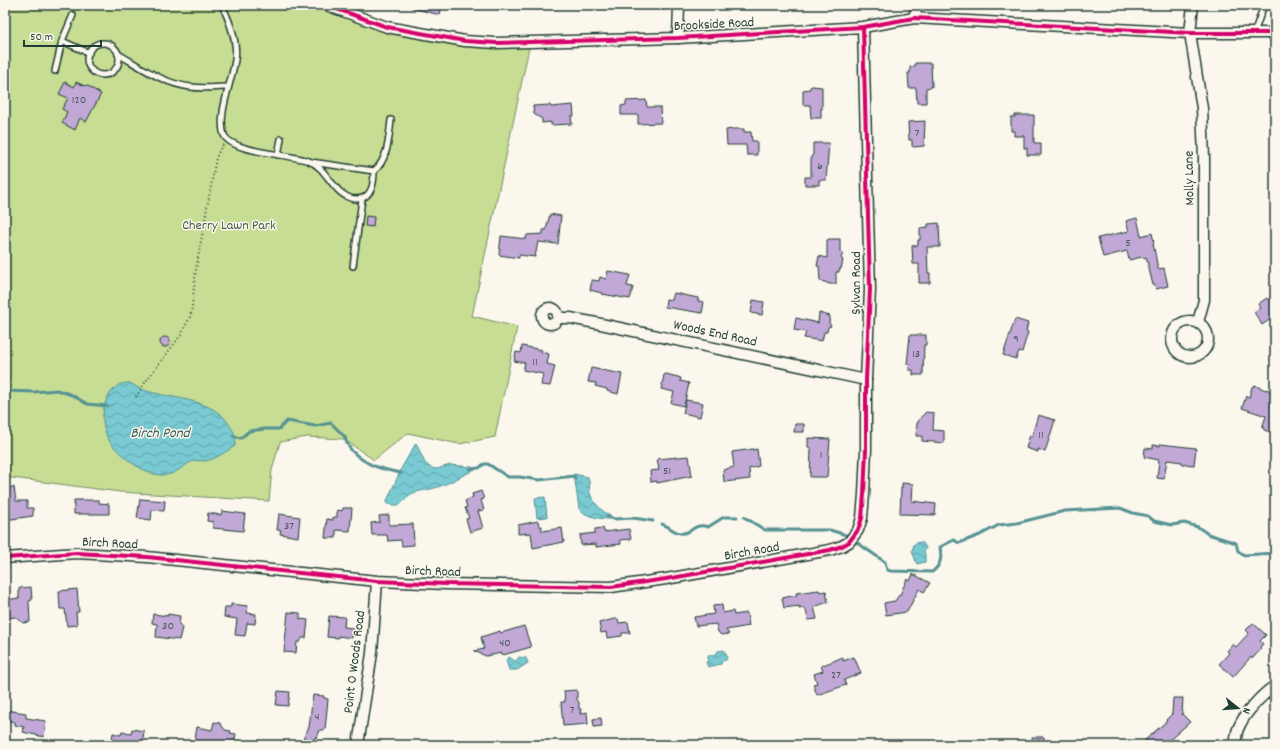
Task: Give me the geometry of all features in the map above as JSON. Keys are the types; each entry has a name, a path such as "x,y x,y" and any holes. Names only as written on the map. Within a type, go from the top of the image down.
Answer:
{"street":[{"name":"Brookside Road","path":"326,5 387,27 465,41 496,43 678,38 863,27 914,18 1190,33 1275,33"},
{"path":"678,38 679,5"},
{"path":"914,18 917,5"},
{"name":"Molly Lane","path":"1193,5 1190,33 1202,108 1204,158 1204,300 1198,322"},
{"name":"Sylvan Road","path":"852,539 858,530 862,518 864,494 866,450 866,380 870,289 863,27"},
{"name":"Woods End Road","path":"559,318 570,318 596,323 866,380"},
{"name":"Birch Road","path":"5,558 77,553 148,557 377,581 611,587 666,579 830,550 842,546 852,539"},
{"name":"Point O Woods Road","path":"358,745 372,652 377,581"},
{"path":"1235,745 1237,731 1242,720 1254,704 1275,686"}],"lane":[{"path":"222,5 235,43 235,60 224,104 222,126 225,136 229,141 241,147 278,155 374,172 379,168 385,155 391,120"},
{"path":"1254,33 1264,5"},
{"path":"55,71 62,41 73,15"},
{"path":"62,41 89,53"},
{"path":"98,45 110,45 118,54 119,60 117,66 114,71 109,74 97,74 88,65 87,59 89,53 92,48 98,45"},
{"path":"118,54 162,79 176,84 192,87 228,87"},
{"path":"278,155 281,139"},
{"path":"310,161 324,173 342,194 352,198 362,199 368,195 374,183 374,172"},
{"path":"353,266 362,199"}],"path":[{"path":"136,397 146,381 181,335 191,315 196,269 216,158 221,146 229,141"}],"green space":[{"name":"Cherry Lawn Park","path":"5,5 341,5 410,31 530,43 472,316 517,327 495,437 459,444 408,433 374,460 343,439 307,437 280,442 272,470 269,501 120,492 5,477"}],"water":[{"name":"Birch Pond","path":"130,383 138,388 153,393 194,401 212,409 223,416 231,427 236,436 235,446 212,459 205,461 193,461 173,473 166,475 151,473 135,465 121,454 110,442 104,429 103,422 104,408 109,394 119,384"},
{"path":"416,443 425,463 431,468 437,469 450,465 472,467 472,471 435,488 413,493 400,504 392,505 386,503 402,467"},
{"path":"574,474 588,477 591,496 601,510 611,516 610,519 594,517 582,512 579,509"},
{"path":"545,497 547,517 537,518 535,498"},
{"path":"919,542 923,543 926,548 924,551 925,562 917,564 912,551 914,544"},
{"path":"724,650 727,657 726,660 722,661 721,664 708,667 706,662 708,661 708,655 716,654 718,651"},
{"path":"509,657 515,661 519,657 526,658 528,663 517,670 509,670 506,660"}],"building":[{"path":"412,5 442,5 440,15 412,8"},
{"path":"915,63 931,63 932,87 926,88 926,103 917,103 916,88 909,88 908,73 910,73 910,67 915,66"},
{"path":"65,82 74,87 76,82 85,86 86,85 101,94 86,122 80,118 75,130 62,123 67,112 62,109 68,98 59,94"},
{"path":"812,86 822,87 821,118 811,118 810,105 803,105 803,90 810,89"},
{"path":"646,100 647,107 660,107 661,123 638,124 638,115 621,115 621,106 626,105 626,101"},
{"path":"550,105 551,107 573,105 574,116 571,116 572,124 551,125 551,122 542,123 542,119 534,114 533,106"},
{"path":"1015,115 1034,115 1034,143 1041,143 1041,155 1027,155 1027,148 1024,148 1024,136 1014,136 1014,131 1011,131 1011,117 1015,117"},
{"path":"925,121 924,146 914,147 912,146 912,140 909,140 908,122"},
{"path":"744,129 744,132 751,132 752,141 757,141 757,155 747,155 746,145 727,145 726,130"},
{"path":"813,143 829,143 826,180 819,180 819,185 805,185 805,177 811,177"},
{"path":"550,214 561,216 558,244 538,242 535,257 519,255 519,258 499,255 501,236 526,239 527,235 543,234 543,230 546,230"},
{"path":"366,216 374,217 373,227 365,226"},
{"path":"1137,218 1141,236 1152,233 1158,269 1164,268 1168,286 1156,289 1155,285 1153,285 1146,257 1129,260 1127,251 1103,257 1098,238 1129,231 1126,221"},
{"path":"939,223 940,247 927,247 930,283 919,283 919,264 913,264 912,246 918,245 918,240 920,240 920,228 928,227 928,224"},
{"path":"840,239 840,252 843,253 841,258 843,260 841,269 839,269 839,272 836,272 836,284 829,284 820,281 819,266 817,266 819,256 827,258 827,240"},
{"path":"608,271 630,275 627,286 633,287 630,299 602,294 590,290 592,280 599,281 600,277 606,279"},
{"path":"674,293 698,298 698,301 704,302 702,313 665,307 666,299 672,300"},
{"path":"1275,296 1275,316 1262,325 1254,312 1260,308 1258,304 1267,298 1269,300"},
{"path":"753,300 764,302 762,315 751,313"},
{"path":"819,313 830,316 829,323 831,326 828,327 827,332 824,332 822,341 804,338 806,332 794,330 796,318 818,323"},
{"path":"1015,319 1028,323 1026,331 1028,332 1022,352 1019,351 1016,359 1003,355"},
{"path":"910,335 926,335 926,345 924,345 923,375 913,375 913,370 909,370 910,364 907,364"},
{"path":"163,337 167,337 169,338 169,346 163,347 160,344 160,340"},
{"path":"522,346 542,350 541,352 549,354 547,364 555,366 550,386 541,385 543,374 523,370 525,363 514,361 516,352 521,353"},
{"path":"591,368 622,374 618,394 595,386 596,383 588,382"},
{"path":"666,374 681,378 680,381 689,383 684,406 671,403 674,392 661,389 664,375"},
{"path":"1256,385 1266,390 1268,389 1271,394 1275,395 1274,433 1262,428 1266,416 1242,408 1246,396 1249,397 1252,387"},
{"path":"686,400 703,403 700,417 683,413"},
{"path":"926,412 934,413 933,430 944,431 944,443 922,441 922,436 916,436 917,423"},
{"path":"1038,415 1055,420 1045,452 1038,449 1038,452 1026,448 1030,435 1032,436"},
{"path":"795,424 804,424 804,432 794,432"},
{"path":"808,438 830,439 827,477 810,477 811,448 808,447"},
{"path":"1160,444 1196,448 1194,465 1182,464 1182,462 1167,460 1164,479 1157,478 1159,460 1144,457 1145,448 1153,449 1153,445 1160,446"},
{"path":"757,449 759,466 749,469 750,479 724,482 723,470 734,467 732,452"},
{"path":"689,456 692,476 657,483 657,481 651,482 650,471 659,470 657,459"},
{"path":"902,483 913,484 912,501 936,504 935,515 900,514"},
{"path":"14,487 16,501 27,501 27,508 33,508 33,516 5,520 5,488"},
{"path":"481,491 484,499 481,500 484,510 478,511 483,528 470,532 466,519 469,518 465,508 467,507 465,501 473,497 472,494"},
{"path":"140,499 165,501 164,511 152,510 151,520 137,518"},
{"path":"74,500 99,500 99,503 109,504 109,514 74,514"},
{"path":"343,508 352,508 350,531 336,530 336,538 325,538 327,519 333,520 333,517 337,517 337,510 342,511"},
{"path":"222,511 245,514 243,531 213,528 213,522 207,521 208,513 221,515"},
{"path":"279,514 300,517 298,537 280,534 281,530 277,530"},
{"path":"389,515 389,525 413,524 414,545 402,546 401,540 388,541 387,535 372,535 371,523 380,522 379,516"},
{"path":"538,521 539,526 542,526 542,531 562,528 564,542 533,548 531,533 518,534 518,525"},
{"path":"603,528 604,532 629,529 631,539 620,540 621,544 596,547 596,544 581,545 580,535 595,533 595,529"},
{"path":"913,574 930,583 924,592 919,589 907,612 886,615 884,603 895,601 900,595 907,579 910,581"},
{"path":"31,587 32,600 29,601 30,622 23,623 16,617 7,618 6,600 19,598 19,588"},
{"path":"77,589 79,612 76,612 77,625 67,626 65,609 60,609 59,591"},
{"path":"819,590 820,592 826,591 828,602 814,607 817,619 808,620 806,610 804,610 804,608 799,609 799,606 784,608 782,598 797,595 796,593"},
{"path":"231,604 248,606 247,613 256,614 255,624 247,623 245,636 235,635 237,619 224,617 225,607 231,607"},
{"path":"722,605 723,613 733,611 734,615 747,613 749,626 726,630 729,634 721,635 718,632 716,624 696,626 694,617 714,614 713,606"},
{"path":"288,612 300,613 300,619 308,620 306,638 302,638 300,642 297,642 296,653 284,652"},
{"path":"153,614 180,616 179,624 182,628 179,640 156,637 157,624 152,623"},
{"path":"329,616 345,617 344,627 354,628 352,638 338,636 338,638 327,637"},
{"path":"618,619 619,623 628,622 630,633 622,633 622,636 607,638 606,632 601,633 599,623"},
{"path":"1253,623 1266,635 1260,641 1263,644 1260,647 1261,649 1252,659 1251,657 1233,677 1219,664 1229,653 1227,651 1233,644 1236,647 1249,633 1246,630"},
{"path":"524,626 531,647 503,655 502,653 486,656 474,651 484,649 481,637"},
{"path":"843,657 843,661 854,657 861,673 844,680 846,685 817,695 813,684 817,683 814,674 823,671 821,666"},
{"path":"577,690 577,700 579,702 579,709 581,709 580,714 587,712 588,724 563,726 561,702 565,702 564,691"},
{"path":"278,691 290,692 288,706 276,705"},
{"path":"313,695 324,696 324,698 328,699 325,730 320,730 317,738 315,737 312,743 303,739 309,727"},
{"path":"1173,698 1183,698 1182,714 1190,722 1164,745 1149,745 1145,740 1167,721 1166,720 1172,714"},
{"path":"5,710 26,713 26,718 46,721 44,737 23,732 24,727 15,725 15,722 5,720"},
{"path":"601,718 602,726 594,727 593,719"},
{"path":"214,722 220,723 225,730 231,731 230,733 236,734 234,745 194,745 197,727 212,730"},
{"path":"132,729 144,731 142,745 111,745 113,733 121,735 122,732 131,734"},
{"path":"1032,737 1044,737 1044,745 1033,745"}],"waterway":[{"path":"5,391 34,392 57,390 72,395 87,404 107,406"},
{"path":"233,436 241,438 249,431 279,429 287,421 315,426 331,423 345,437 347,444 352,451 363,460 381,468 401,473"},
{"path":"470,469 479,468 484,464 488,464 508,477 539,480 574,476 575,479"},
{"path":"744,517 765,530 830,530 846,535 885,562 887,570 891,571 932,572 940,561 940,547 954,540 959,543 980,535 999,525 1017,523 1065,511 1120,508 1133,513 1148,516 1154,521 1172,525 1184,523 1198,527 1208,534 1236,543 1238,551 1244,555 1275,553"},
{"path":"607,516 614,519 633,518 653,521"},
{"path":"662,524 680,533 684,533 699,526 708,527 724,517 737,517"}],"cycle path":[{"path":"326,5 387,27 465,41 496,43 678,38 863,27 914,18 1190,33 1275,33"},
{"path":"5,558 77,553 147,557 377,581 446,584 611,587 666,579 830,550 849,542 858,530 862,518 866,450 866,380 870,289 863,27"}]}
